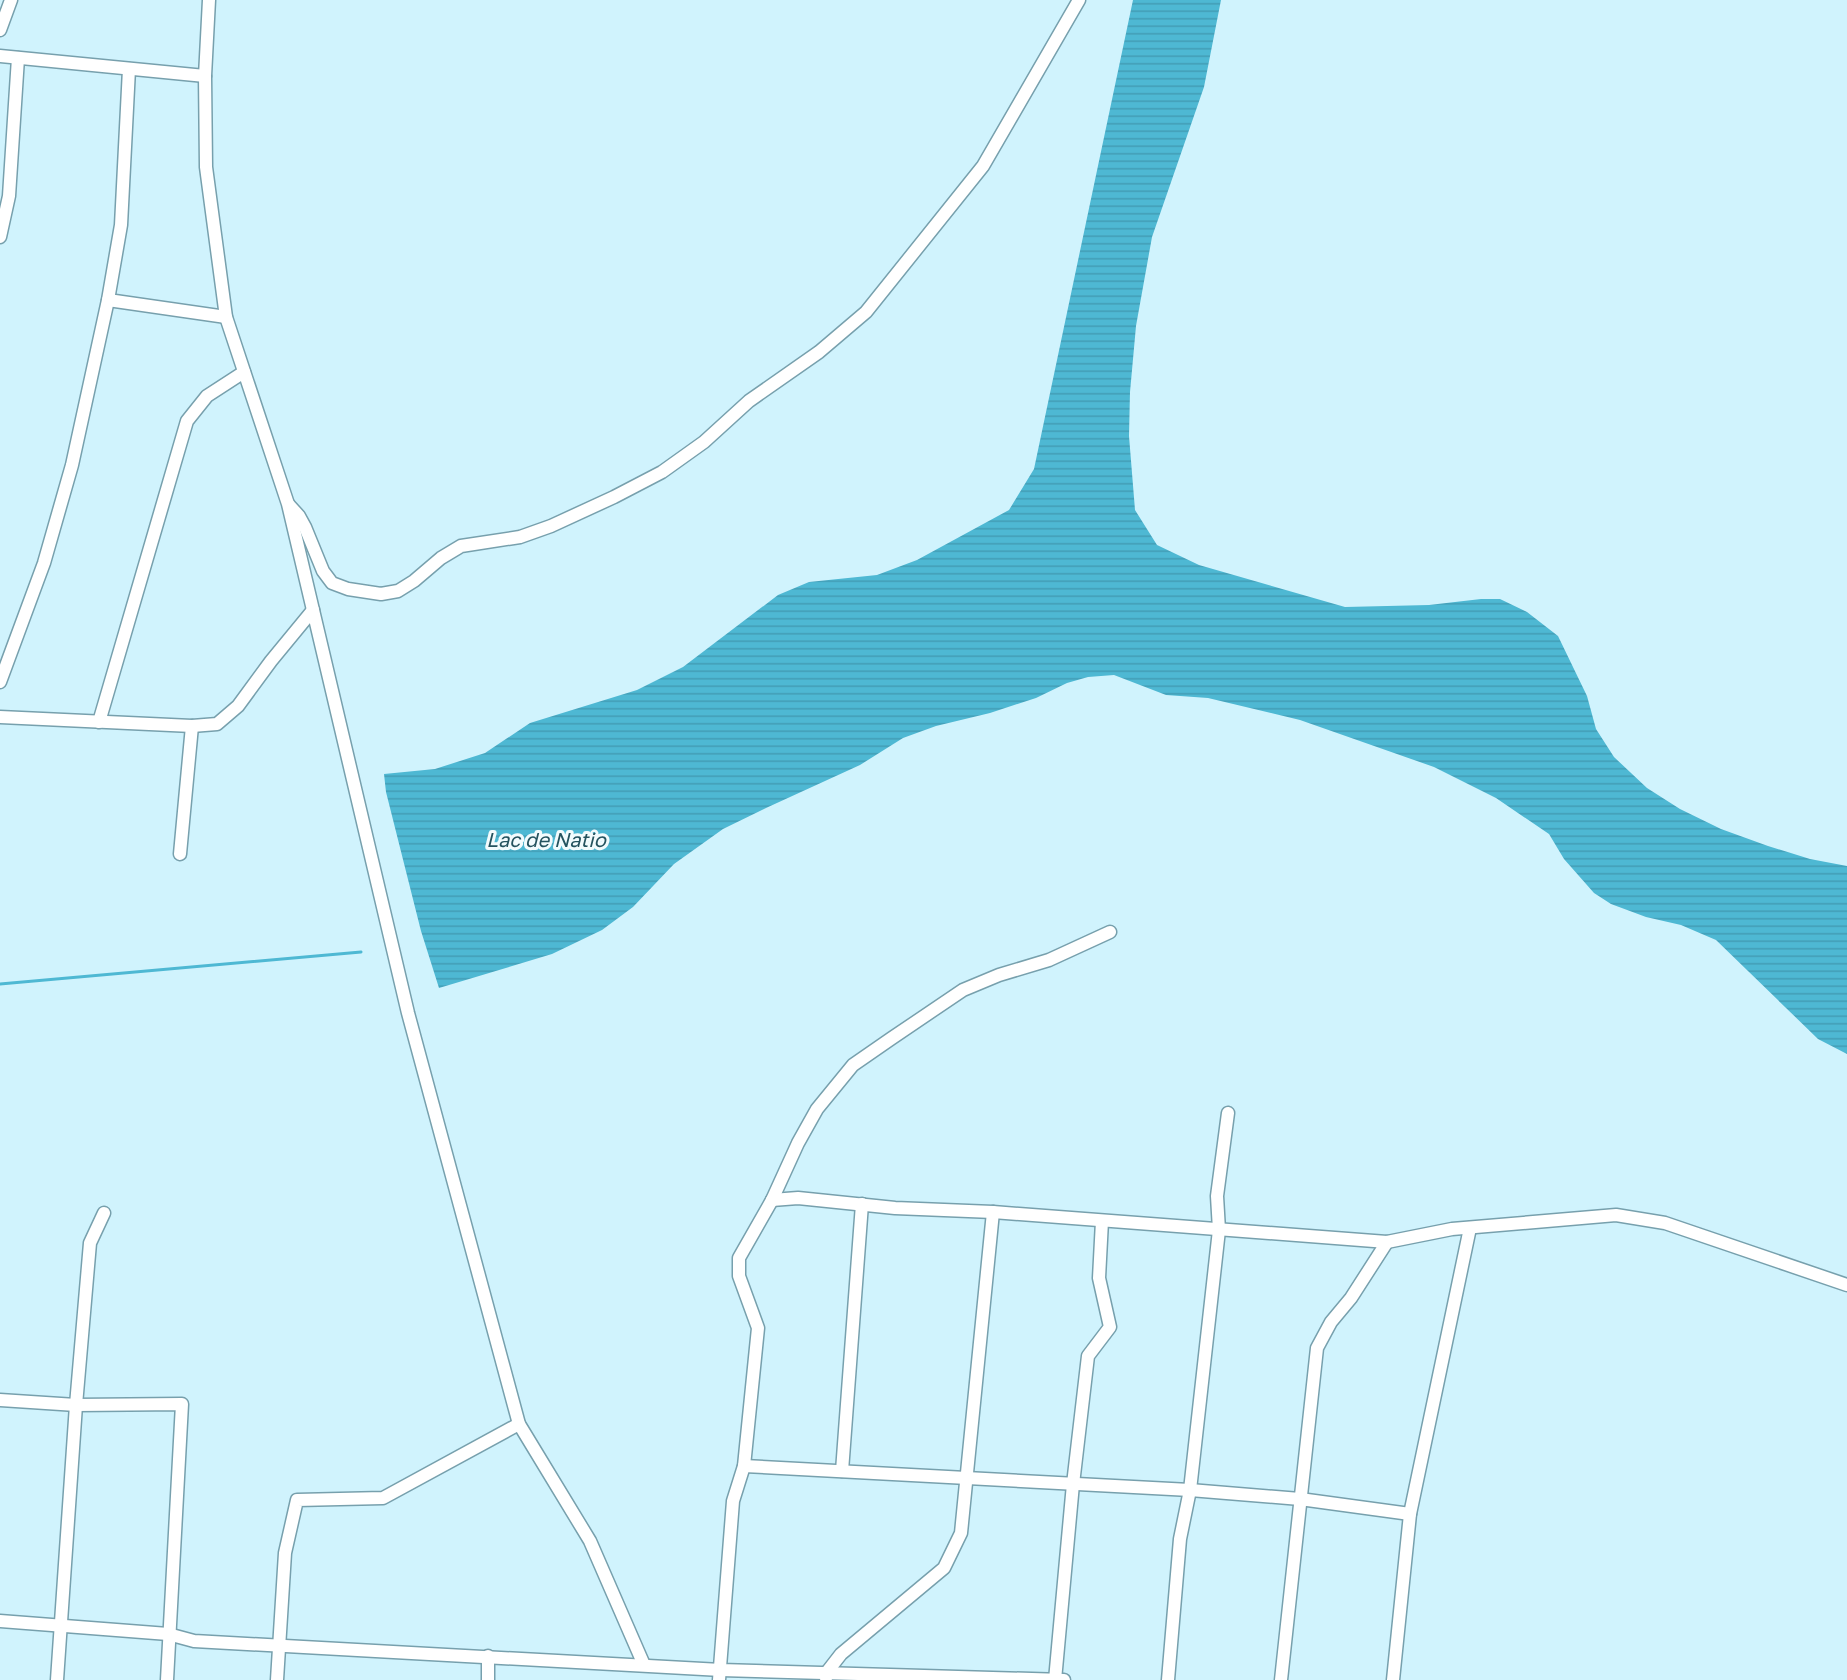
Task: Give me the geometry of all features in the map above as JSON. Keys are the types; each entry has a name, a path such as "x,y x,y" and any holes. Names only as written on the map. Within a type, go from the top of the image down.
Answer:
{"street":[{"path":"0,30 11,0"},
{"path":"209,0 204,76 206,167 226,317 288,504 408,1013 519,1424 590,1541 644,1665"},
{"path":"288,504 302,521 323,571 332,583 348,589 381,594 398,591 414,581 441,558 461,546 520,537 551,526 662,472 704,442 749,401 819,352 866,312 983,166 1079,0"},
{"path":"0,56 204,76"},
{"path":"0,237 9,196 18,58"},
{"path":"0,682 47,552 72,465 108,300 121,225 129,69"},
{"path":"108,300 226,317"},
{"path":"99,722 188,420 207,396 244,372"},
{"path":"0,717 192,726 217,724 238,706 270,661 313,610"},
{"path":"180,854 192,726"},
{"path":"720,1675 733,1501 744,1466 758,1328 739,1276 740,1258 772,1200 798,1143 817,1109 853,1065 963,990 999,975 1049,960 1110,932"},
{"path":"1168,1680 1180,1539 1190,1490 1220,1230 1217,1196 1228,1113"},
{"path":"772,1200 798,1198 1387,1242 1452,1229 1616,1215 1665,1223 1847,1286"},
{"path":"842,1471 862,1204"},
{"path":"826,1676 841,1654 944,1568 961,1533 993,1212"},
{"path":"57,1680 90,1243 104,1213"},
{"path":"0,1621 168,1634 194,1641 644,1665 720,1675 1058,1680 1073,1484 1088,1356 1110,1327 1099,1278 1102,1221"},
{"path":"1393,1680 1410,1514 1470,1227"},
{"path":"1281,1680 1317,1347 1331,1322 1352,1298 1387,1242"},
{"path":"0,1400 76,1405 182,1404 167,1680"},
{"path":"277,1680 285,1553 297,1500 383,1498 519,1424"},
{"path":"744,1466 1190,1490 1300,1499 1410,1514"},
{"path":"488,1656 489,1680"}],"water":[{"name":"Lac de Natio","path":"1133,0 1221,0 1204,87 1152,237 1136,326 1129,436 1135,510 1157,545 1199,565 1345,607 1429,605 1500,599 1527,612 1558,636 1587,696 1596,729 1614,757 1647,788 1680,809 1721,829 1810,859 1847,866 1847,1054 1818,1039 1716,940 1681,925 1646,917 1611,904 1594,893 1564,859 1549,834 1496,798 1434,767 1300,720 1208,698 1166,695 1114,675 1088,677 1067,683 1036,698 990,713 936,726 903,738 860,765 723,829 674,864 633,907 602,930 552,954 439,988 421,931 386,792 384,774 435,769 485,753 530,723 637,690 683,667 778,595 809,582 877,575 917,560 1009,510 1034,469"}],"waterway":[{"path":"0,984 361,952"}]}
